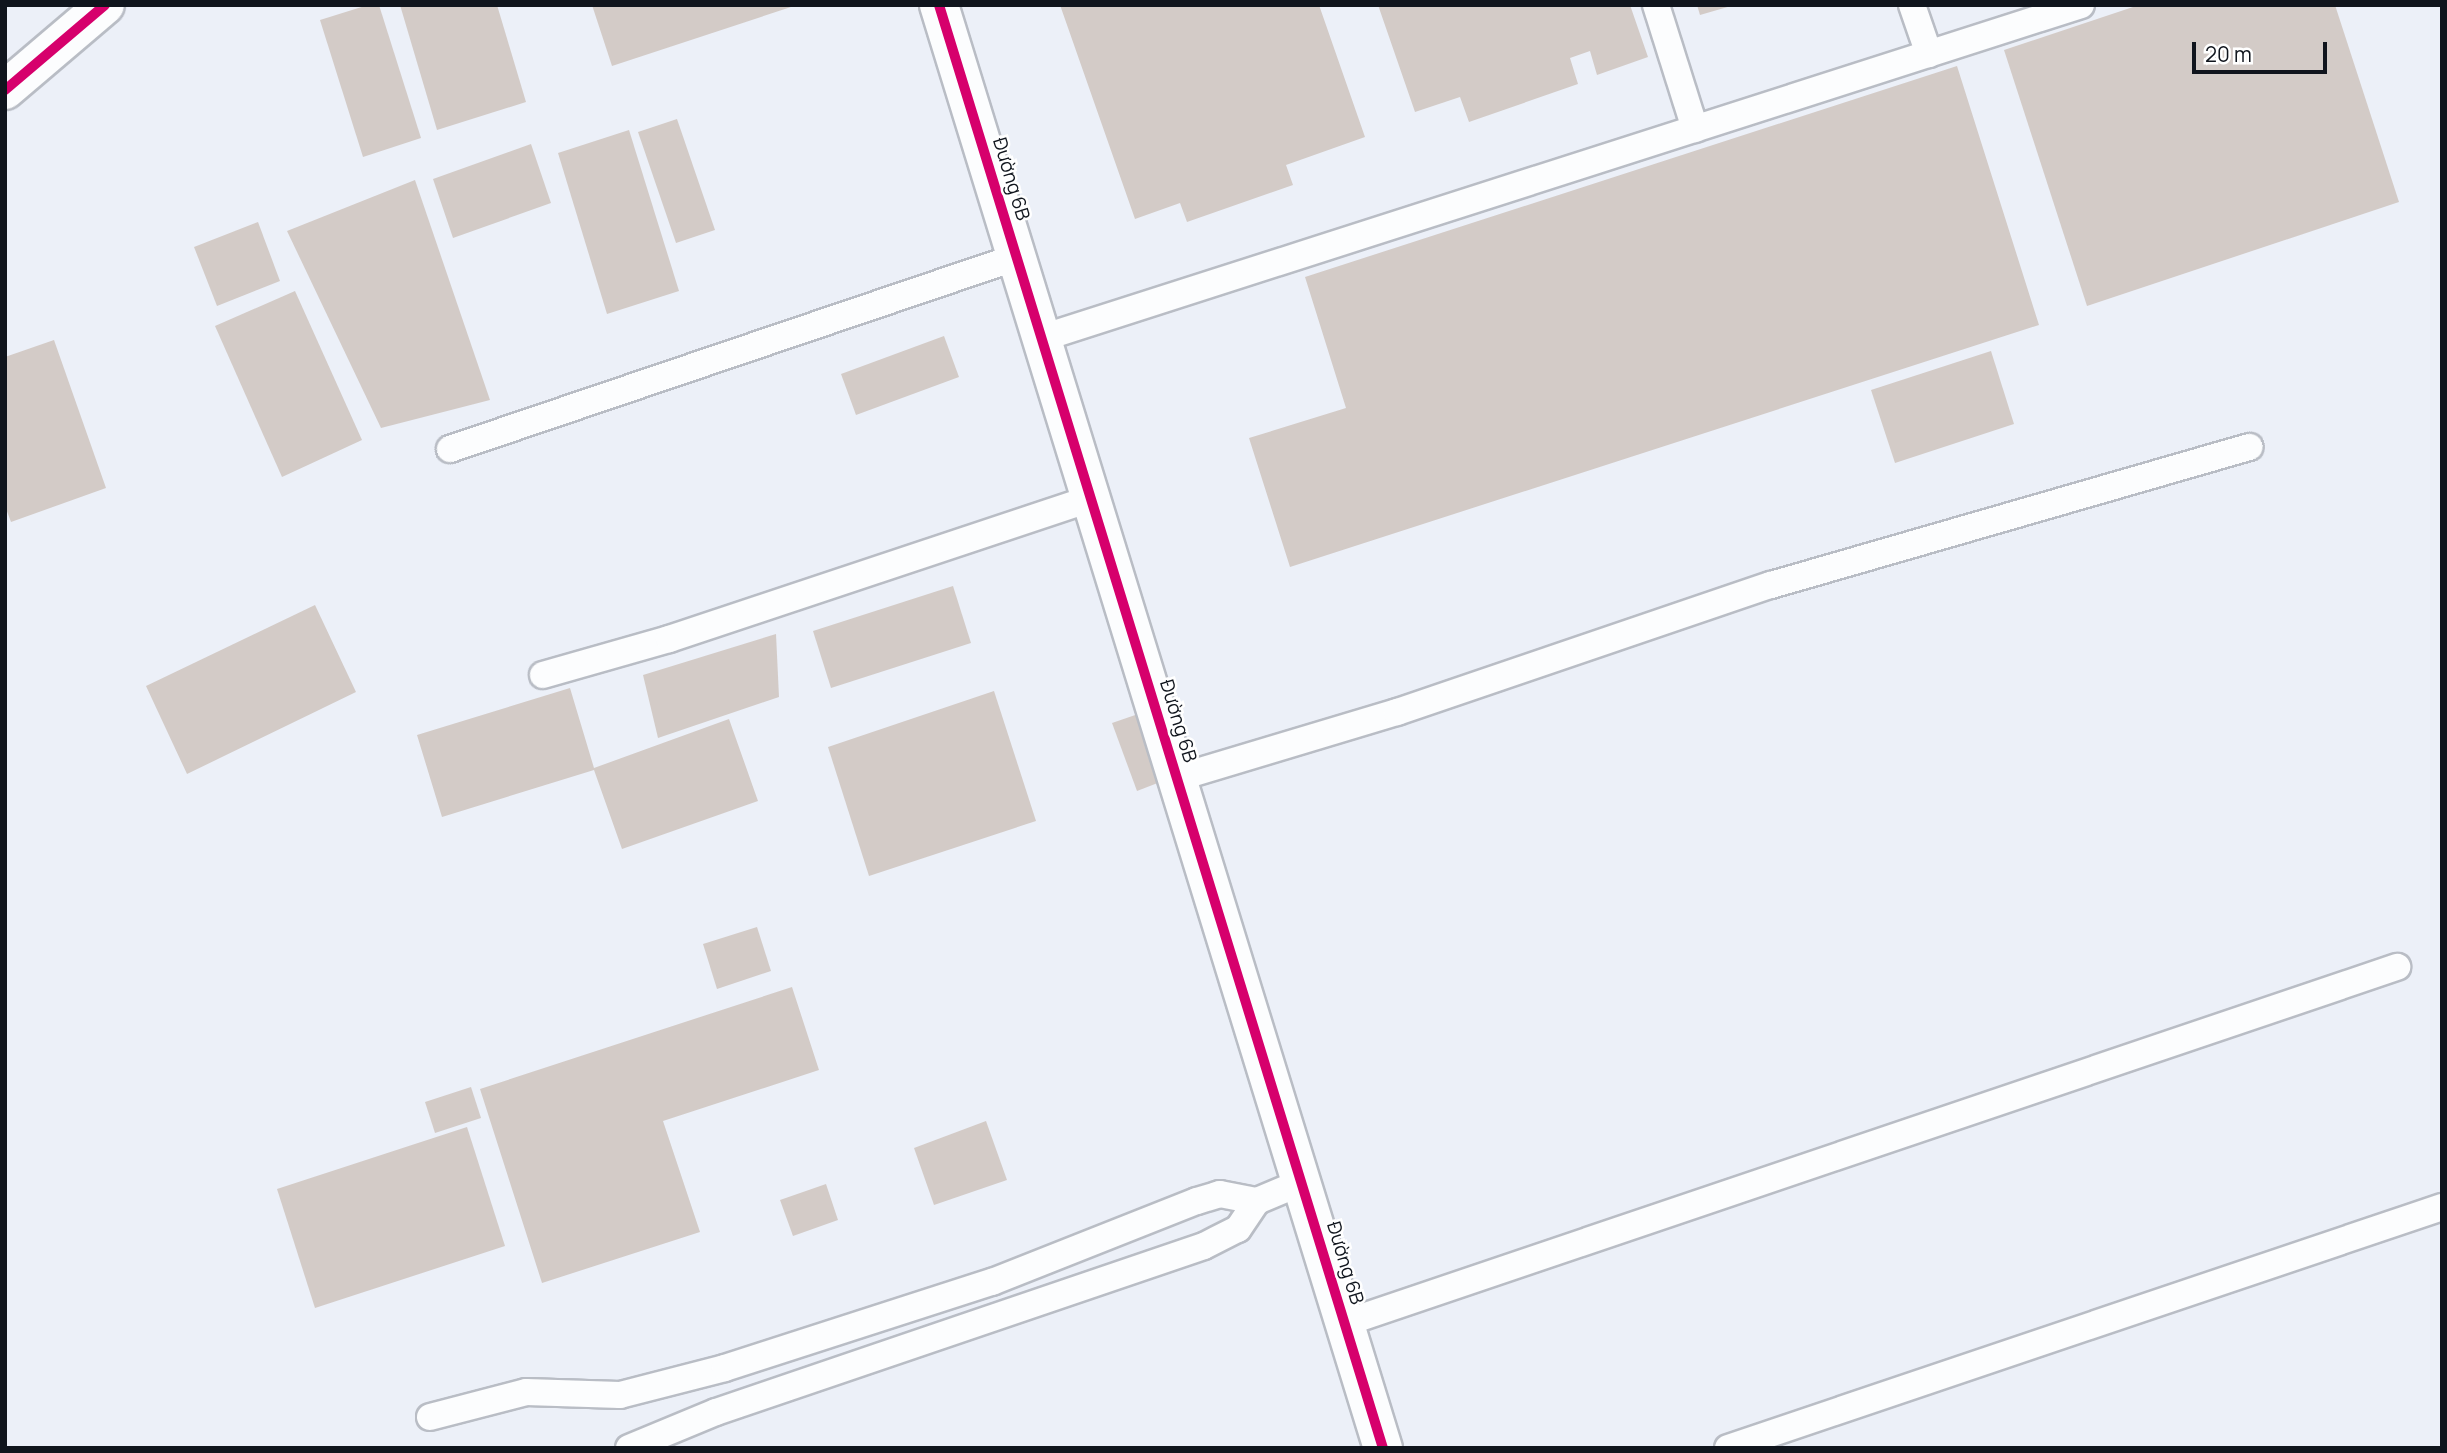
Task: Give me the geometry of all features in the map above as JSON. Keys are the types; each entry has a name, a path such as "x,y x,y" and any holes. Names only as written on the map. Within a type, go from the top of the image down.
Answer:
{"street":[{"path":"5,90 105,5"},
{"name":"Đường 6B","path":"939,5 1383,1448"}],"lane":[{"path":"1656,5 1695,129"},
{"path":"1912,5 1929,54"},
{"path":"1042,338 2081,5"},
{"path":"450,449 1017,257"},
{"path":"1177,778 1397,712 1771,585 2249,447"},
{"path":"543,675 669,639 1091,499"},
{"path":"1345,1323 2397,967"},
{"path":"629,1448 716,1412 1204,1246 1238,1229 1257,1201 1302,1182"},
{"path":"430,1417 526,1392 620,1395 725,1368 992,1282 1197,1201 1220,1194 1257,1201"},
{"path":"1728,1448 2442,1207"}],"building":[{"path":"368,5 379,5 421,138 363,157 320,20"},
{"path":"400,5 497,5 526,102 437,130"},
{"path":"592,5 794,5 794,6 612,66"},
{"path":"1060,5 1319,5 1365,137 1286,165 1293,185 1187,222 1180,203 1135,219"},
{"path":"1378,5 1630,5 1648,57 1597,75 1590,51 1570,58 1578,84 1469,122 1460,97 1415,112"},
{"path":"1697,5 1731,5 1731,6 1700,15"},
{"path":"2139,5 2335,5 2399,202 2087,306 2004,50"},
{"path":"1957,66 2039,325 1290,567 1249,438 1346,408 1305,277"},
{"path":"677,119 715,230 676,243 638,132"},
{"path":"629,130 679,291 607,314 558,153"},
{"path":"531,144 551,203 453,238 433,179"},
{"path":"415,180 490,400 381,428 287,231"},
{"path":"258,222 280,281 217,306 194,247"},
{"path":"295,291 362,440 282,477 215,326"},
{"path":"944,336 959,377 856,415 841,374"},
{"path":"54,340 106,488 11,522 5,506 5,357"},
{"path":"1991,351 2014,424 1895,463 1871,390"},
{"path":"953,586 971,643 831,688 813,631"},
{"path":"315,605 356,692 187,774 146,686"},
{"path":"776,634 779,697 658,738 643,675"},
{"path":"570,688 594,768 729,719 758,801 622,849 594,770 442,817 417,735"},
{"path":"994,691 1036,821 869,876 828,747"},
{"path":"1144,712 1168,779 1137,791 1112,723"},
{"path":"757,927 771,971 717,989 703,944"},
{"path":"792,987 819,1070 663,1121 700,1232 542,1283 480,1089"},
{"path":"471,1087 481,1118 435,1133 425,1102"},
{"path":"986,1121 1007,1180 934,1205 914,1148"},
{"path":"467,1127 505,1246 315,1308 277,1189"},
{"path":"826,1184 838,1220 793,1236 780,1200"}],"cycle path":[{"path":"5,90 105,5"},
{"path":"939,5 1383,1448"}]}
